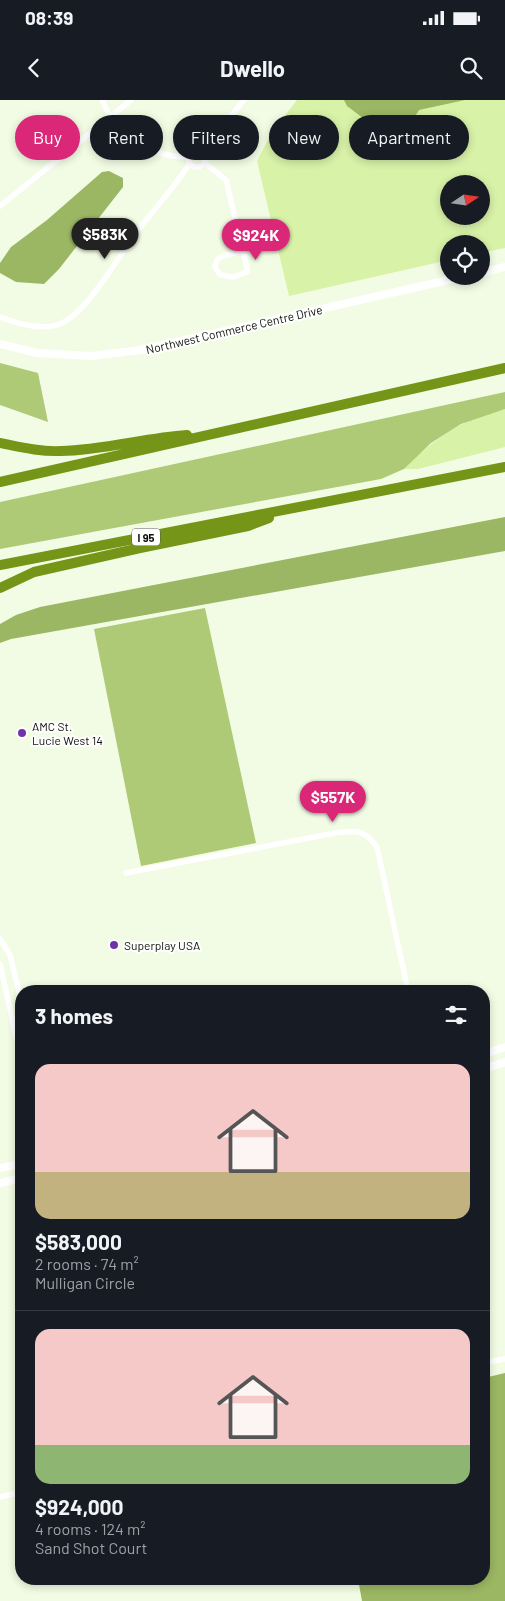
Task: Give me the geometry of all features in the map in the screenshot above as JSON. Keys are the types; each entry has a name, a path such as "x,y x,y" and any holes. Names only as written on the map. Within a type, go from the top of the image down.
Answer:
{"highway":[{"path":"0,482 505,368"},
{"path":"0,443 32,449 82,450 174,436 220,432"},
{"name":"I 95","path":"0,565 505,467"},
{"path":"0,588 34,572 248,526 292,509"}],"street":[{"path":"102,100 109,115"},
{"path":"112,115 131,100"},
{"path":"232,115 244,100"},
{"path":"0,206 90,133"},
{"path":"189,160 192,165 199,167 206,160"},
{"path":"0,317 40,328 58,324 70,318 88,300 135,234 190,163"},
{"path":"205,163 226,180 242,250 247,272 233,277 220,275 215,267 219,258 237,254 242,250"},
{"path":"490,271 505,267"},
{"name":"Northwest Commerce Centre Drive","path":"0,344 37,353 91,356 141,350 440,282"},
{"path":"126,873 335,833 363,832 377,846 407,985"},
{"path":"0,939 10,955 17,985"},
{"path":"0,964 15,1031"},
{"path":"490,1052 505,1047"},
{"path":"493,1066 505,1057"},
{"path":"490,1067 505,1062"},
{"path":"0,1168 15,1165"},
{"path":"0,1183 15,1179"},
{"path":"490,1362 504,1359"},
{"path":"1,1496 15,1493"}],"shaded area":[{"path":"297,100 505,100 505,248 490,251 490,235 440,235 440,262 289,296 257,161 269,138 269,160 339,160 339,115 286,115"},
{"path":"344,100 465,100 419,110 416,115 359,115 347,106"},
{"path":"109,171 123,178 123,187 59,269 44,284 16,282 0,273 0,263 11,247 47,220 102,172"},
{"path":"0,363 38,373 48,422 0,405"},
{"path":"505,392 505,409 461,424 431,443 404,469 381,479 0,549 0,502"},
{"path":"505,409 505,447 418,469 404,469 450,431 476,418"},
{"path":"505,517 505,551 11,639 0,643 0,624 16,615 40,607"},
{"path":"205,608 256,843 141,866 94,629"},
{"path":"505,1373 505,1601 362,1601 359,1585 490,1585 490,1377"}],"place":[{"name":"AMC St. Lucie West 14","path":"22,733"},
{"name":"Superplay USA","path":"114,945"}]}
